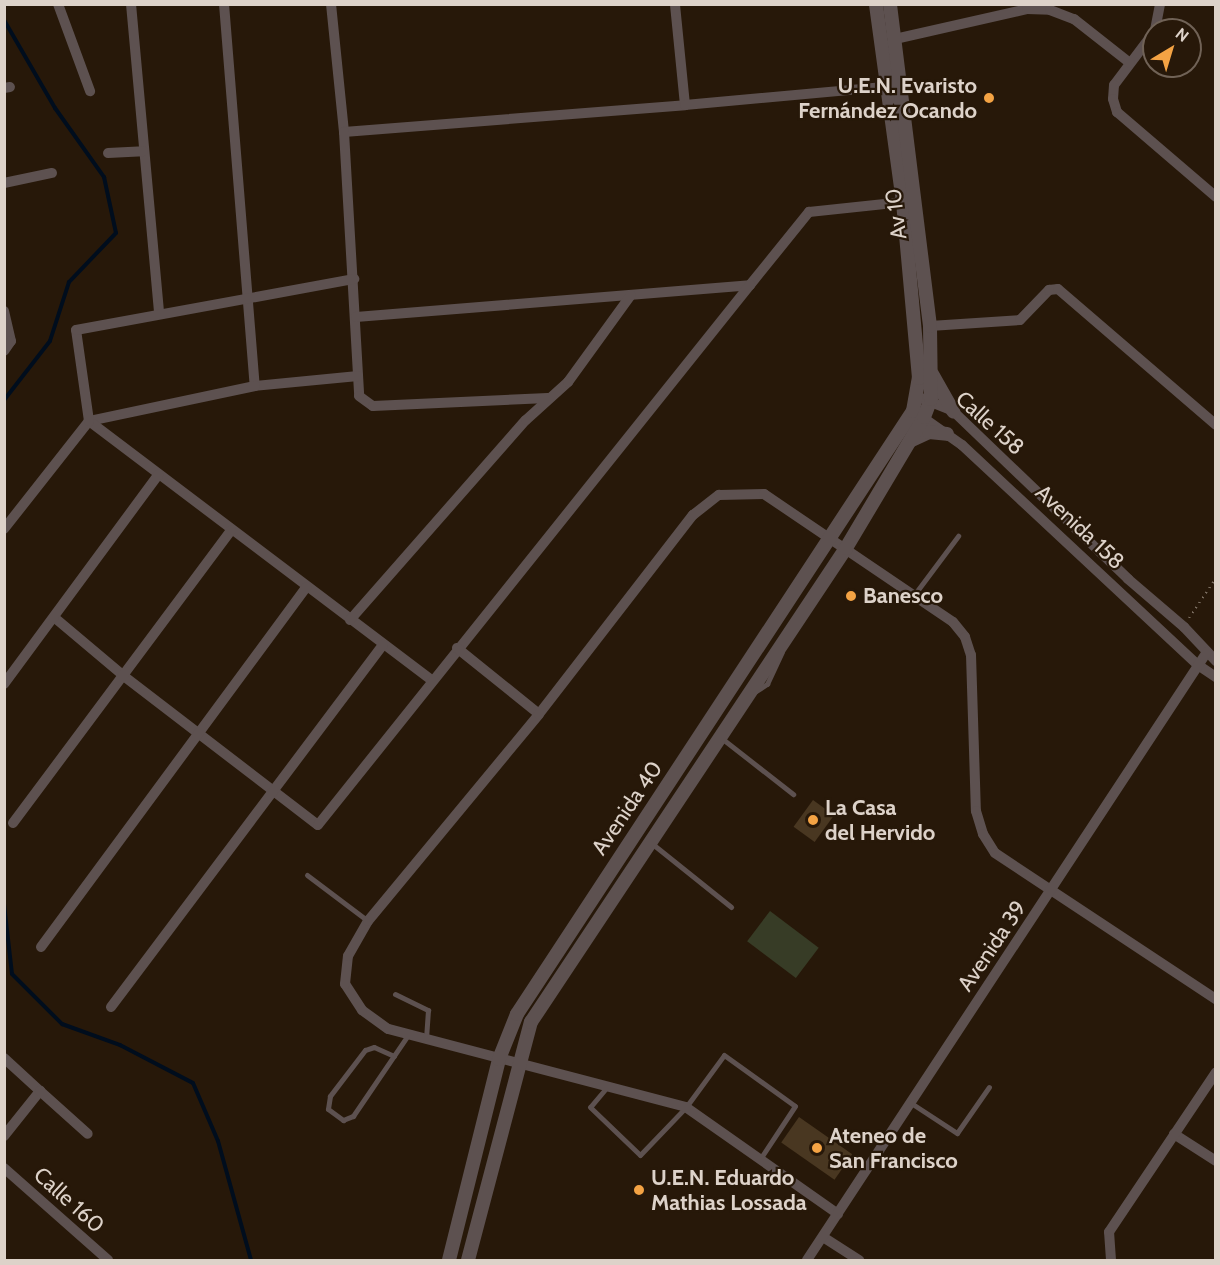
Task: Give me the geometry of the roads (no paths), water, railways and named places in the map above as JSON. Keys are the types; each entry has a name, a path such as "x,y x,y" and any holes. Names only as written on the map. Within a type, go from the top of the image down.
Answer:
{"street":[{"path":"58,4 90,91"},
{"path":"131,4 159,314"},
{"path":"224,4 255,386"},
{"path":"331,4 344,132 359,396 373,406 548,398"},
{"path":"675,4 685,105"},
{"path":"876,4 895,86 903,202 920,378 916,396 919,414"},
{"name":"Av 10","path":"890,4 895,39 895,86 930,326 931,399 919,414"},
{"path":"895,39 1027,9 1050,10 1074,19 1130,63"},
{"path":"1142,47 1114,85 1113,99 1117,112 1215,197"},
{"path":"344,132 895,86"},
{"path":"108,153 143,151"},
{"path":"4,183 52,173"},
{"path":"55,618 125,677 318,825 456,648 809,212 903,202"},
{"path":"354,279 76,330 89,422 431,680"},
{"path":"356,317 750,285"},
{"path":"930,326 1020,320 1049,290 1058,289 1215,425"},
{"path":"350,620 548,398 568,382 588,358 631,295"},
{"path":"4,311 11,342 4,351"},
{"path":"931,371 953,411"},
{"path":"4,529 89,422 255,386 358,376"},
{"name":"Calle 158","path":"916,396 931,399 953,411 1128,579 1184,627 1215,661"},
{"name":"Avenida 158","path":"919,414 947,434 1004,483 1198,665 1215,677"},
{"name":"Avenida 40","path":"468,1260 517,1064 531,1022 649,841 846,548 910,441 919,414"},
{"name":"Avenida 40","path":"449,1260 499,1059 530,992 831,537 919,414"},
{"path":"910,441 929,432 947,434"},
{"path":"1004,483 1014,470"},
{"path":"4,684 55,618 158,475"},
{"path":"838,1214 686,1107 388,1029 362,1010 345,984 348,956 368,921 540,714 705,504 719,495 764,494 831,537 953,622 965,637 971,655 976,811 983,834 995,853 1051,893 1215,999"},
{"path":"1053,528 1062,517"},
{"path":"13,823 125,677 231,530"},
{"path":"1086,559 1095,548"},
{"path":"1119,590 1128,579"},
{"path":"41,947 306,587"},
{"path":"111,1008 383,645"},
{"path":"456,648 540,714"},
{"name":"Avenida 39","path":"807,1260 1051,893 1207,652"},
{"path":"4,1058 88,1134"},
{"path":"1111,1260 1109,1232 1215,1072"},
{"path":"4,1136 40,1091"},
{"path":"1174,1134 1215,1161"},
{"name":"Calle 160","path":"4,1168 108,1260"},
{"path":"823,1237 859,1260"}],"lane":[{"path":"914,595 958,536"},
{"path":"719,736 793,794"},
{"path":"649,841 731,907"},
{"path":"307,874 368,921"},
{"path":"395,994 428,1010 426,1040"},
{"path":"394,1056 374,1047 365,1050 330,1096 328,1109 343,1120 352,1116 394,1056 408,1035"},
{"path":"607,1087 590,1107 640,1155 686,1107 724,1055 795,1106 760,1159"},
{"path":"911,1103 957,1133 989,1087"}],"waterway":[{"path":"4,20 55,108 104,177 116,233 69,282 50,341 4,400"},
{"path":"4,904 12,974 62,1024 120,1045 193,1083 218,1141 251,1260"}],"place":[{"name":"U.E.N. Evaristo Fernández Ocando","path":"989,98"},
{"name":"Banesco","path":"851,596"},
{"name":"La Casa del Hervido","path":"813,820"},
{"name":"Ateneo de San Francisco","path":"817,1148"},
{"name":"U.E.N. Eduardo Mathias Lossada","path":"639,1190"}]}
